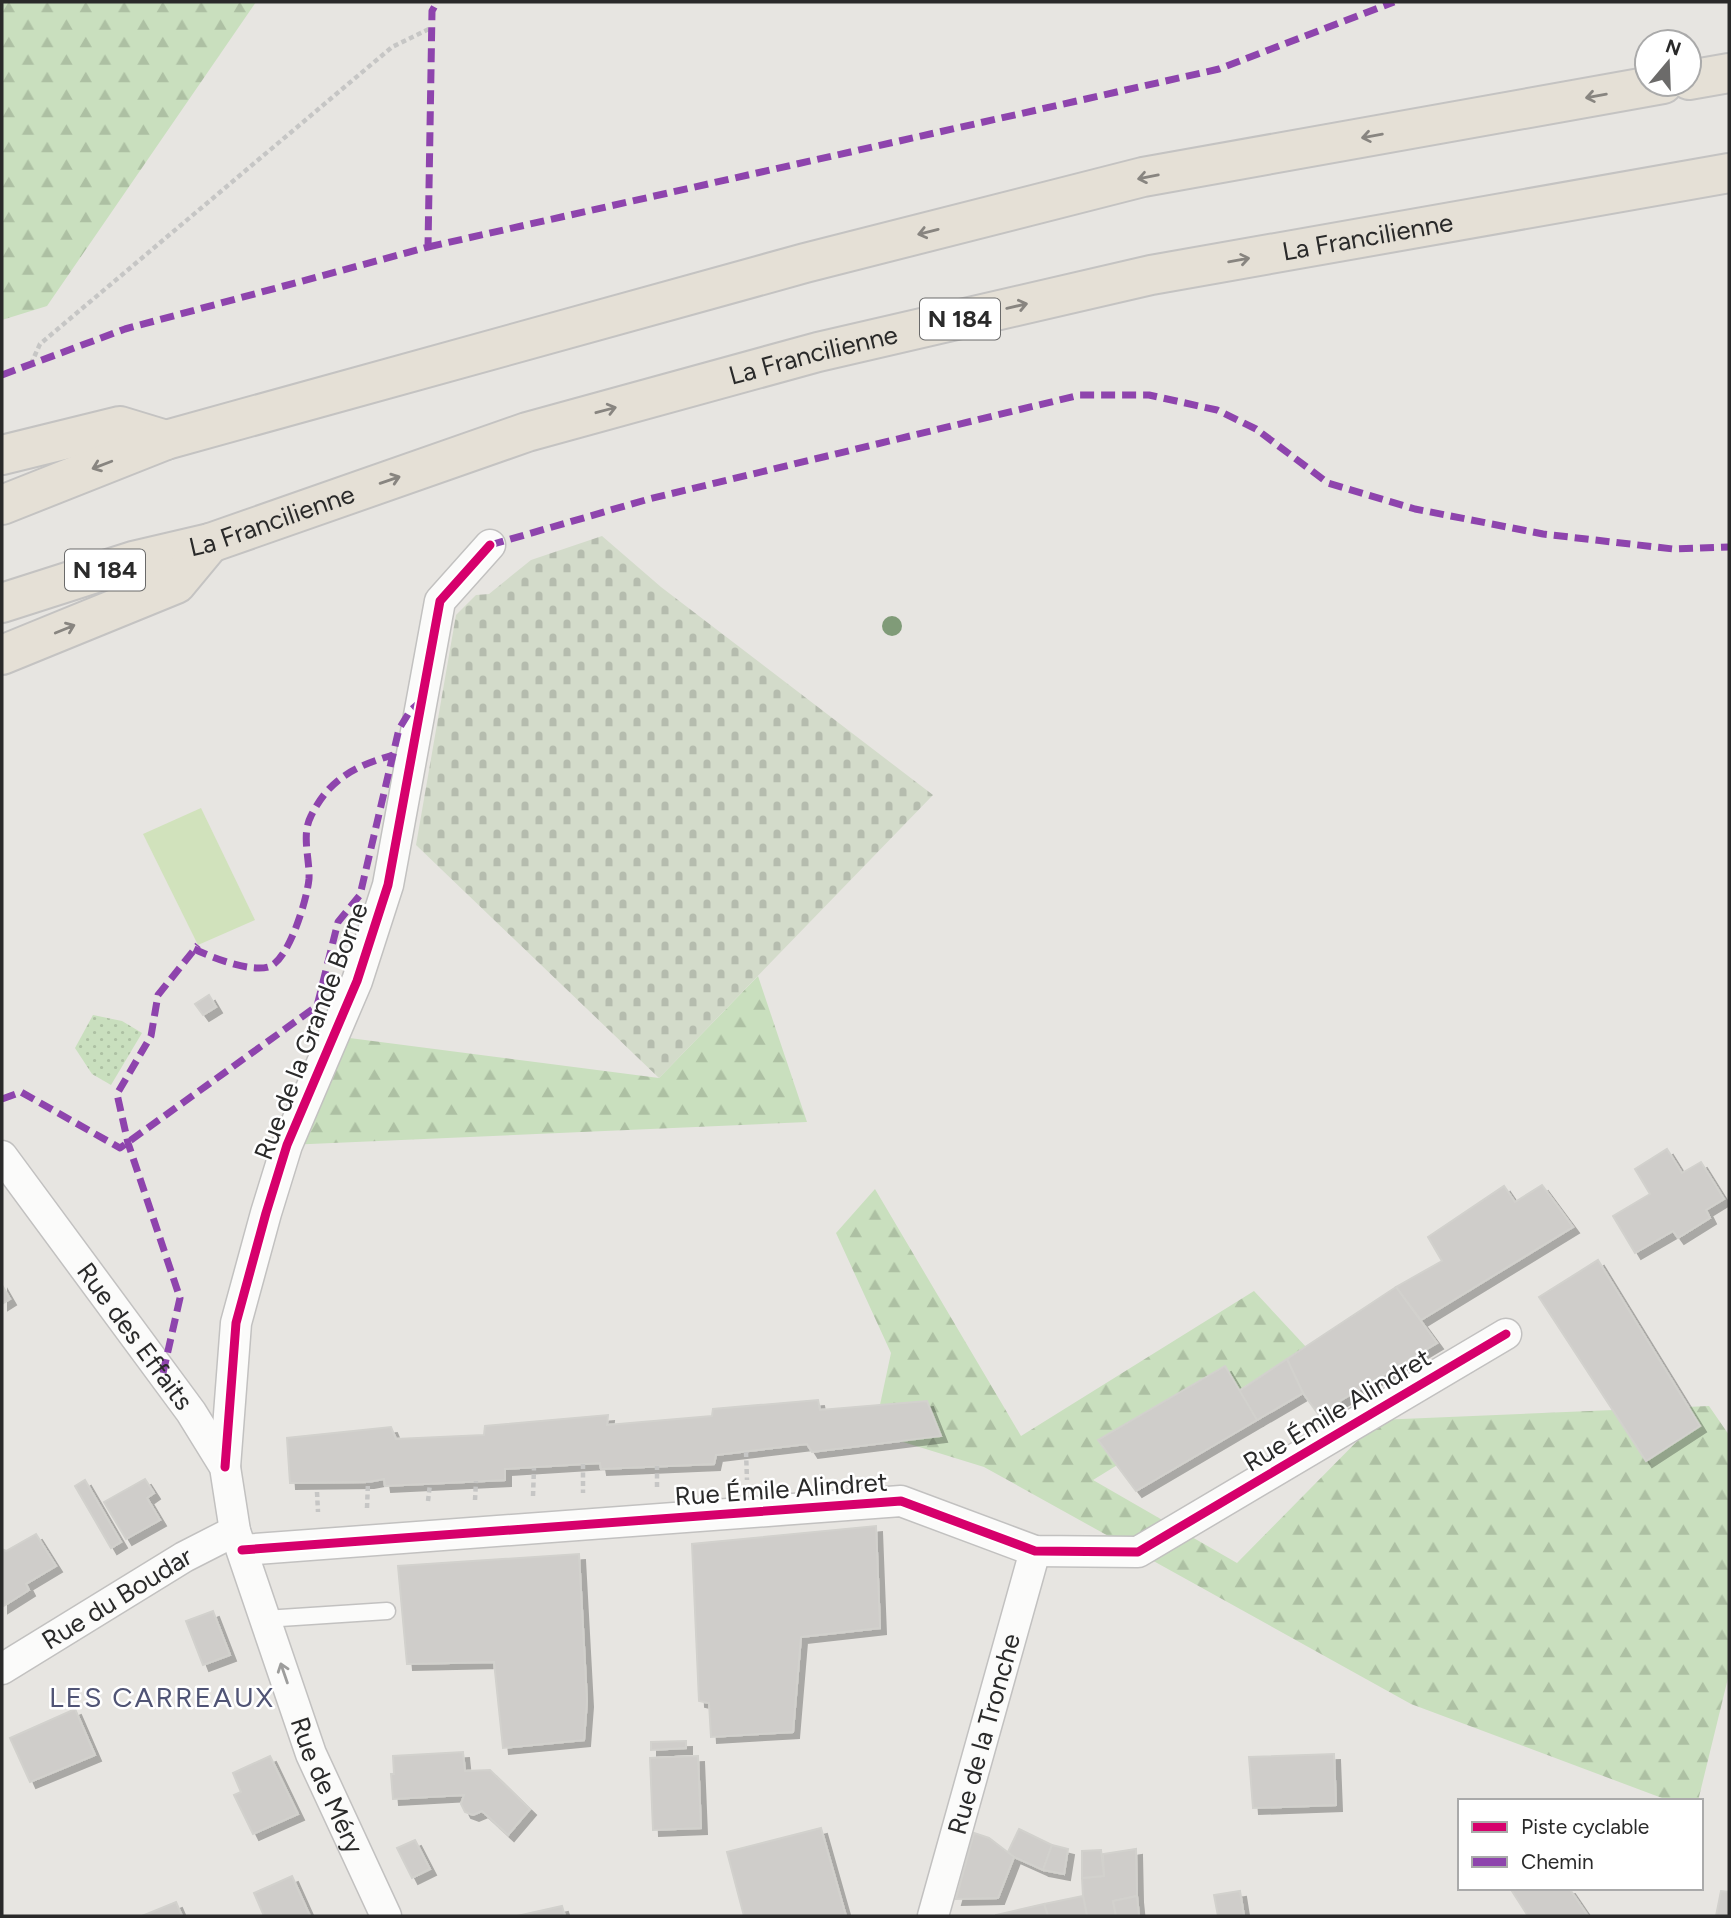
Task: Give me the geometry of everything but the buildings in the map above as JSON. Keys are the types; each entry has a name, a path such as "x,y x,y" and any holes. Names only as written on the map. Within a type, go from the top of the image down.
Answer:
{"highway":[{"path":"1703,78 1729,73"},
{"path":"2,505 166,440 805,262 1143,177 1633,89"},
{"name":"La Francilienne","path":"2,603 133,561 210,543 527,432 818,352 1151,275 1729,173"},
{"path":"2,455 120,426 166,440"},
{"path":"2,655 176,584 210,543"}],"street":[{"name":"Rue de la Grande Borne","path":"225,1467 236,1323 287,1145 357,981 388,885 440,601 490,545"},
{"name":"Rue des Effaits","path":"2,1156 191,1412 225,1467 239,1541"},
{"name":"Rue Émile Alindret","path":"239,1541 901,1501 1035,1551 1138,1552 1506,1334"},
{"name":"Rue de Méry","path":"239,1541 311,1754 386,1916"},
{"name":"Rue du Boudar","path":"2,1669 184,1557 239,1541"},
{"name":"Rue de la Tronche","path":"933,1916 1035,1551"}],"lane":[{"path":"265,1619 387,1611"}],"path":[{"path":"31,364 40,344 392,47 431,28"}],"green space":[{"path":"2,2 256,2 47,306 2,320"},
{"path":"602,536 661,587 933,795 659,1078 416,845 456,615 476,595 489,594 531,560"},
{"path":"201,808 255,920 198,945 143,834"},
{"path":"758,976 807,1122 287,1145 334,1036 659,1078"},
{"path":"93,1015 122,1021 142,1033 111,1085 92,1074 75,1048"},
{"path":"875,1189 1021,1436 1254,1291 1307,1348 1093,1480 1237,1563 1378,1420 1709,1406 1729,1435 1729,1674 1698,1799 1665,1799 1411,1704 984,1467 874,1433 891,1353 836,1233"}],"marked path":[{"path":"2,375 125,329 428,247 432,11 437,2"},
{"path":"428,247 1219,69 1394,2"},
{"path":"490,545 649,499 1080,395 1149,395 1217,410 1256,429 1328,483 1415,509 1543,534 1673,549 1729,547"},
{"path":"2,1099 21,1092 120,1148 317,1006 338,922 360,895 399,729 410,711 420,702"},
{"path":"194,949 232,964 254,968 271,966 278,960 291,939 305,900 309,879 308,823 318,803 344,776 355,769 393,755"},
{"path":"163,1373 180,1298 128,1143 117,1094 151,1036 158,995 198,945"}],"cycle path":[{"path":"225,1467 236,1323 287,1145 357,981 388,885 440,601 490,545"},
{"path":"242,1550 901,1501 1035,1551 1138,1552 1506,1334"}],"district":[{"name":"LES CARREAUX","path":"162,1697"}]}
